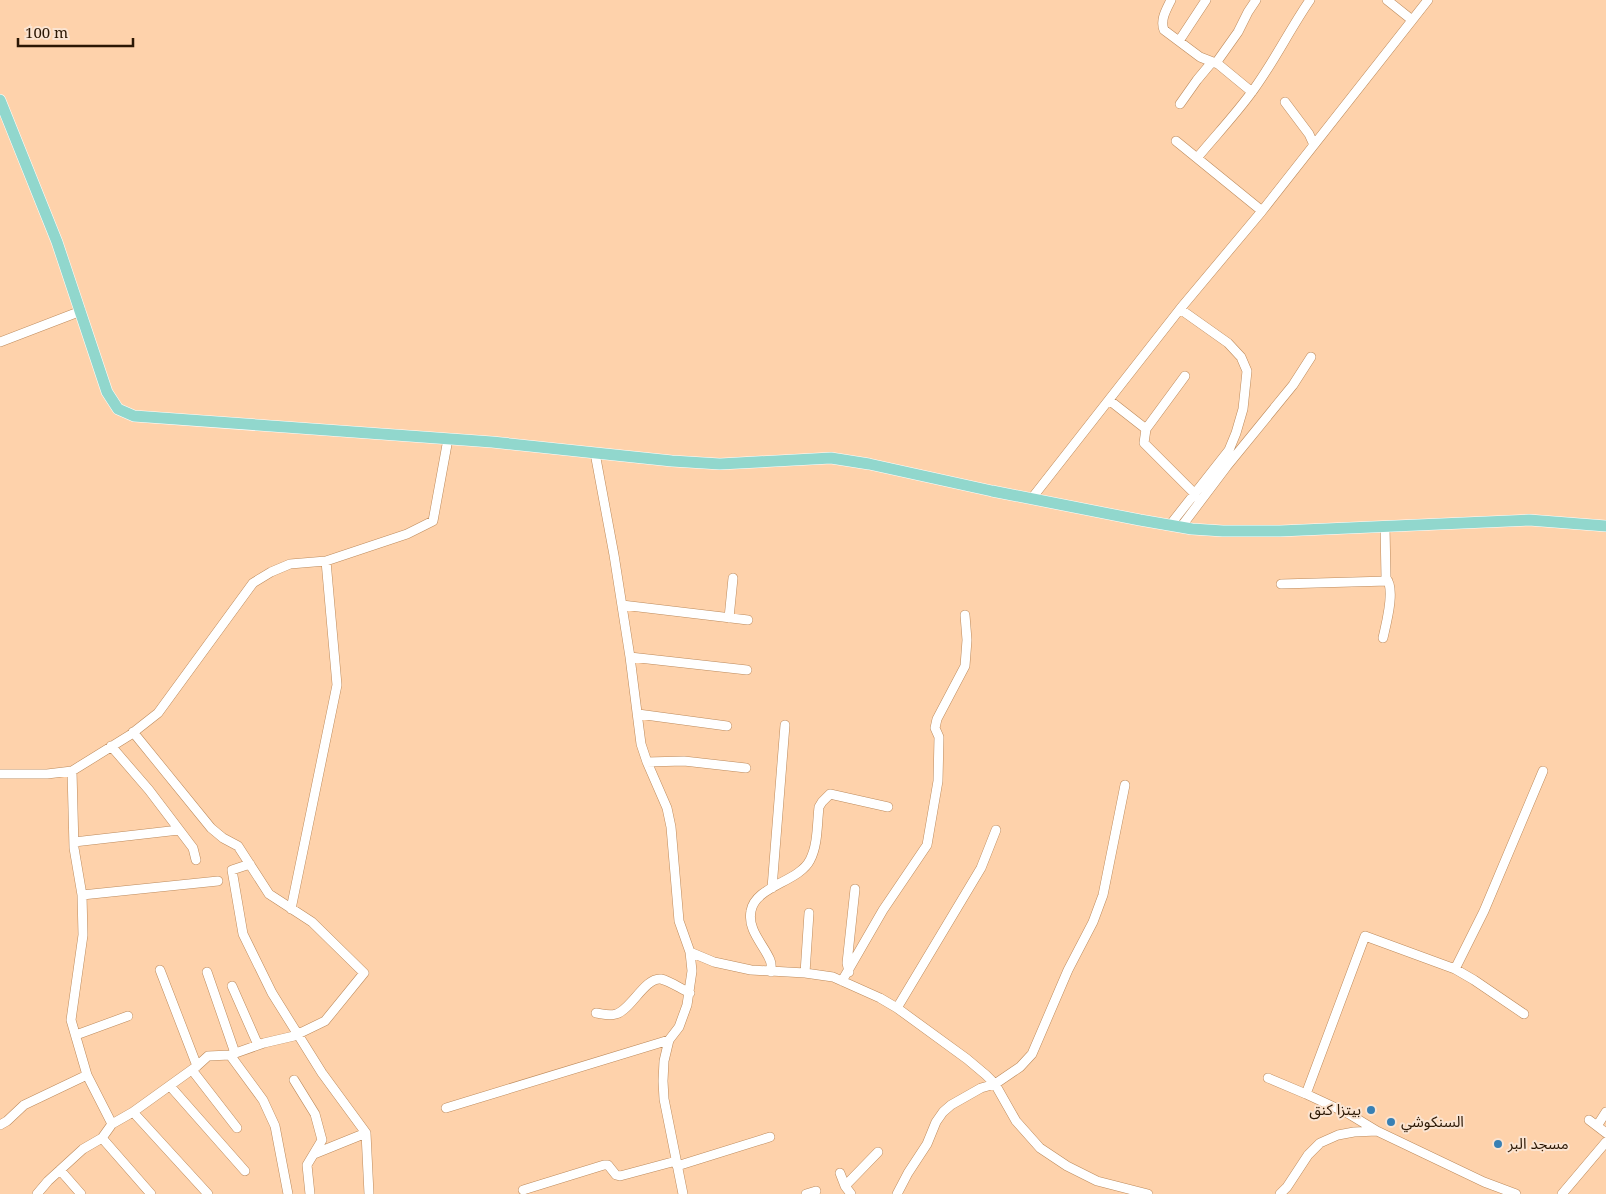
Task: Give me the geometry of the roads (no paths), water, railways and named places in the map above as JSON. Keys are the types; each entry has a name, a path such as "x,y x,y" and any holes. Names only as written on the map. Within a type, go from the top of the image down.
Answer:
{"main road":[{"path":"0,100 57,242 107,392 118,409 134,416 492,442 672,461 720,464 831,458 1176,526 1223,531 1280,531 1529,520 1606,526"}],"street":[{"path":"1171,0 1162,20 1164,30 1200,57 1214,63 1252,92"},
{"path":"1178,41 1206,0"},
{"path":"1180,104 1197,80 1214,63 1238,32 1256,0"},
{"path":"1197,158 1252,92 1269,67 1291,27 1310,0"},
{"path":"1387,0 1412,20"},
{"path":"1032,498 1180,309 1262,211 1428,0"},
{"path":"1286,102 1309,134 1314,145"},
{"path":"1176,141 1262,211"},
{"path":"1176,526 1194,493 1228,450 1236,433 1243,409 1246,371 1241,357 1228,343 1180,309"},
{"path":"0,342 81,311"},
{"path":"1176,526 1199,503 1226,466 1293,385 1311,357"},
{"path":"1185,376 1146,428 1144,443 1194,493 1199,503"},
{"path":"1109,400 1146,428"},
{"path":"0,774 47,774 72,771 133,732 158,713 253,584 271,572 290,564 326,560 407,534 433,521 448,439"},
{"path":"595,453 622,605 641,744 667,808 671,827 679,921 690,952 692,971 690,993 680,1028 669,1040 664,1061 663,1081 664,1100 683,1194"},
{"path":"1383,638 1391,590 1386,578 1385,526"},
{"path":"291,909 337,685 326,560"},
{"path":"729,618 733,578"},
{"path":"1281,584 1388,581"},
{"path":"622,605 748,620"},
{"path":"842,981 883,910 928,845 938,782 939,737 934,728 965,666 967,640 965,615"},
{"path":"630,657 747,670"},
{"path":"638,714 727,726"},
{"path":"772,888 785,724"},
{"path":"37,1194 48,1181 83,1149 102,1138 112,1124 170,1086 208,1056 233,1054 297,1034 325,1021 364,973 312,922 269,894 238,846 223,838 211,828 133,732"},
{"path":"111,746 149,790 193,848 196,860"},
{"path":"647,762 684,761 746,768"},
{"path":"72,771 74,842 82,895 83,935 71,1020 87,1074 112,1124"},
{"path":"1454,969 1484,911 1543,771"},
{"path":"897,1194 927,1144 936,1122 943,1112 951,1105 981,1088 994,1084 1020,1067 1032,1054 1068,970 1093,922 1102,895 1125,785"},
{"path":"771,972 771,962 754,932 750,912 753,903 760,895 781,884 810,862 814,848 819,808 822,802 830,794 888,807"},
{"path":"74,842 179,830"},
{"path":"897,1008 981,868 996,830"},
{"path":"250,864 232,870 243,934 272,993 297,1034 322,1073 366,1133 369,1194"},
{"path":"82,895 218,881"},
{"path":"848,972 847,963 855,889"},
{"path":"805,972 809,912"},
{"path":"1306,1094 1365,936 1454,969 1474,980 1524,1014"},
{"path":"690,952 714,962 751,970 805,972 834,978 880,998 897,1008 967,1059 994,1084 1016,1121 1040,1148 1067,1166 1097,1182 1148,1194"},
{"path":"160,970 195,1068 237,1128"},
{"path":"207,972 233,1054 263,1100 275,1126 288,1194"},
{"path":"596,1013 610,1016 618,1014 648,985 656,980 662,979 690,993"},
{"path":"232,986 258,1045"},
{"path":"76,1035 128,1016"},
{"path":"446,1108 669,1040"},
{"path":"0,1125 24,1105 87,1074"},
{"path":"1268,1078 1306,1094 1362,1121 1377,1131 1484,1182 1516,1194"},
{"path":"294,1080 315,1114 322,1140 307,1165 310,1194"},
{"path":"170,1086 245,1171"},
{"path":"133,1112 208,1194"},
{"path":"1606,1112 1593,1123 1606,1132"},
{"path":"1280,1194 1308,1155 1320,1143 1338,1135 1377,1131"},
{"path":"314,1154 366,1133"},
{"path":"523,1190 604,1165 608,1165 616,1176 620,1176 677,1163 770,1137"},
{"path":"102,1138 151,1194"},
{"path":"1562,1194 1606,1142"},
{"path":"846,1186 878,1152"},
{"path":"60,1170 82,1194"},
{"path":"840,1174 851,1194"},
{"path":"363,1194 368,1184"},
{"path":"806,1194 816,1191"}],"place":[{"name":"بيتزا كنق","path":"1371,1110"},
{"name":"السنكوشي","path":"1391,1122"},
{"name":"مسجد البر","path":"1498,1144"}]}
